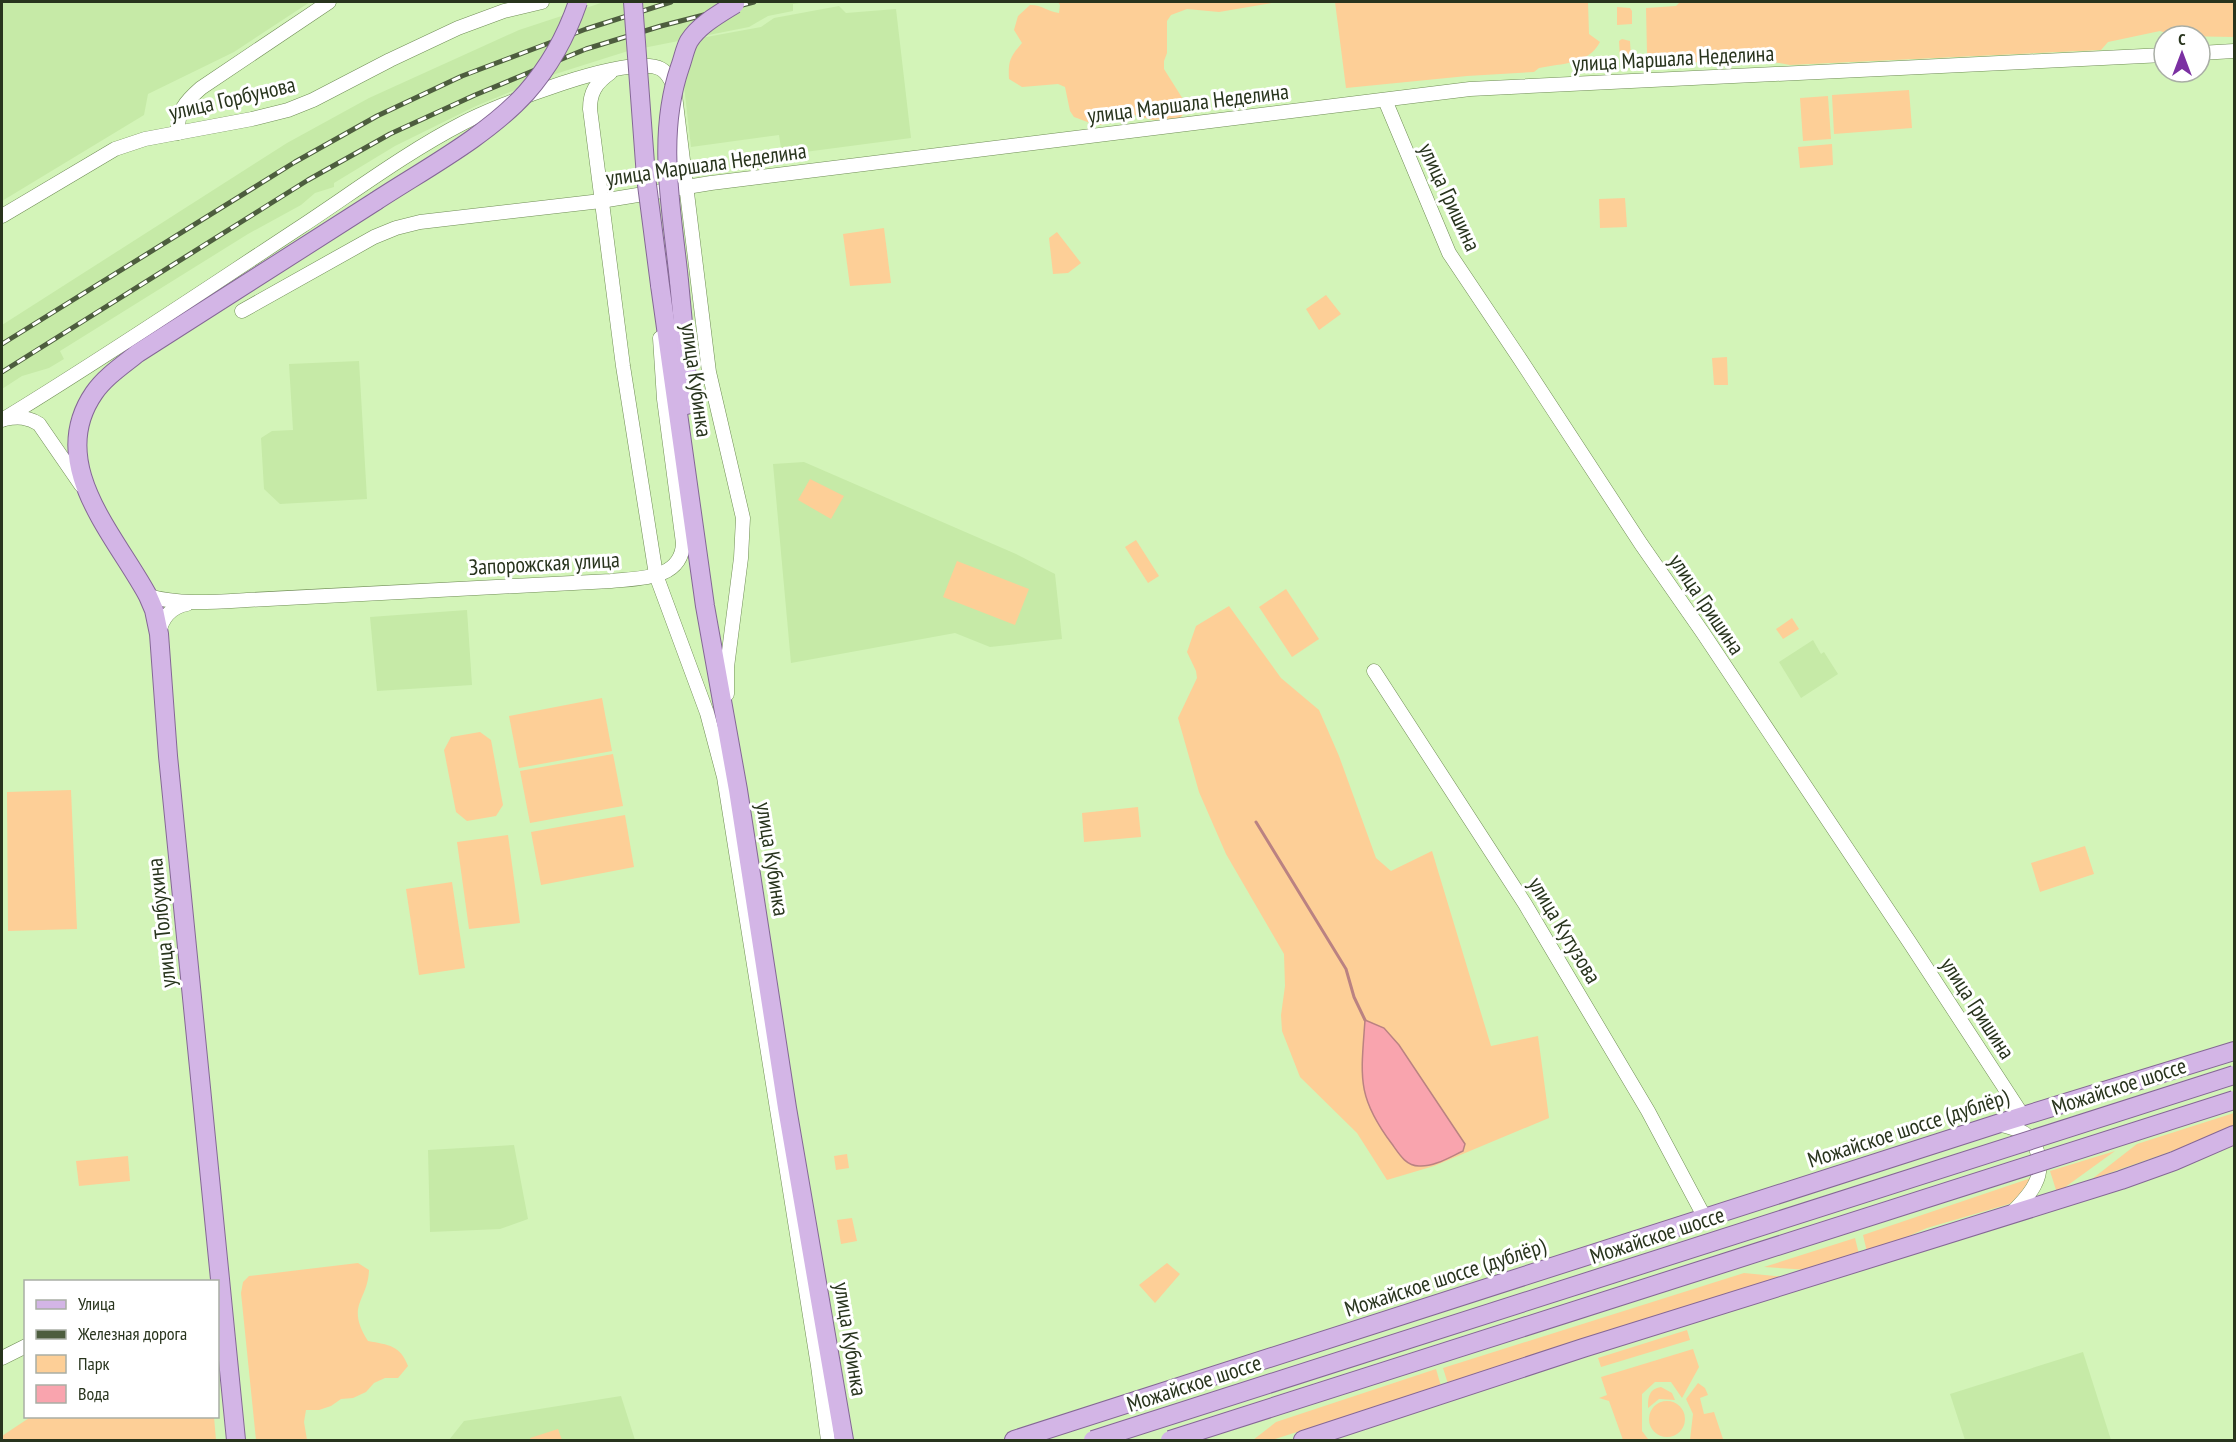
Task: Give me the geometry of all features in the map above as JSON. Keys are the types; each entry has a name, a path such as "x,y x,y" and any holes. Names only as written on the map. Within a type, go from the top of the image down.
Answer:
{"main road":[{"path":"90,499 79,462 79,435 83,413 104,381 138,353 376,201 501,117 526,93 552,57 578,2"},
{"name":"улица Кубинка","path":"633,2 646,177 705,606 731,747 789,1119 844,1440"},
{"path":"689,493 686,355 666,154 667,121 675,81 689,41 709,21 740,2"},
{"name":"улица Толбухина","path":"90,499 148,596 159,633 168,756 216,1280"},
{"name":"Можайское шоссе (дублёр)","path":"1014,1440 1997,1124 2235,1051"},
{"name":"Можайское шоссе","path":"1093,1440 2235,1075"},
{"path":"1170,1440 2235,1100"},
{"path":"1303,1440 1583,1348 2121,1180 2235,1135"},
{"name":"улица Толбухина","path":"220,1320 236,1440"}],"street":[{"path":"178,133 178,121 186,100 329,2"},
{"name":"улица Горбунова","path":"2,216 115,149 145,139 288,110 314,100 458,28 504,11 542,2"},
{"path":"2212,53 2235,51"},
{"name":"улица Маршала Неделина","path":"242,311 374,237 420,222 601,201 686,187 1470,89 2152,56"},
{"path":"2,420 434,140 494,108 570,81 617,70 651,66 662,69 670,77 674,87 709,372 742,511 743,536 727,666 731,747"},
{"path":"617,70 608,74 596,85 590,95 590,109 623,366 656,575 707,713 724,777 828,1440"},
{"path":"570,81 578,82 590,109"},
{"name":"улица Гришина","path":"1384,100 1449,253 2023,1116"},
{"name":"Запорожская улица","path":"148,596 195,603 611,581 656,575 671,570 677,564 683,551 662,380 660,330 662,304"},
{"name":"улица Толбухина","path":"45,431 40,406 53,388"},
{"name":"улица Толбухина","path":"2,420 21,417 39,424 90,499"},
{"path":"159,633 166,615 182,605 195,603"},
{"name":"улица Кутузова","path":"1374,671 1525,904 1648,1111 1705,1218"},
{"path":"1997,1124 2022,1132 2030,1139 2039,1158 2036,1182 2012,1213"},
{"path":"2,1358 24,1347"},
{"path":"1031,1440 1049,1429"}],"shaded area":[{"path":"2,2 310,2 234,52 148,94 144,115 2,201"},
{"path":"604,2 808,2 793,4 793,11 768,16 749,27 628,51 549,76 476,106 395,146 334,183 334,187 315,193 301,205 248,234 60,351 64,359 49,368 22,376 2,389 2,325 287,143 369,98 519,30"},
{"path":"839,6 846,13 896,9 911,138 782,155 779,135 691,147 679,42 761,27 774,18"},
{"path":"359,361 367,499 280,504 264,489 261,438 272,431 293,430 289,364"},
{"path":"804,462 1016,554 1055,574 1062,639 990,647 955,633 791,663 773,464"},
{"path":"467,610 472,685 377,691 370,617"},
{"path":"1813,640 1821,654 1824,652 1838,674 1801,698 1779,662"},
{"path":"514,1145 528,1219 500,1229 430,1232 428,1150"},
{"path":"2083,1352 2111,1440 1965,1440 1950,1394"},
{"path":"621,1396 635,1440 449,1440 464,1421"}],"green space":[{"path":"1058,2 1278,2 1219,12 1187,9 1171,15 1167,21 1167,53 1164,69 1186,104 1185,112 1180,118 1152,120 1124,112 1111,122 1100,125 1074,117 1070,111 1065,87 1058,84 1022,87 1009,79 1011,60 1022,43 1014,30 1018,16 1030,5 1059,13"},
{"path":"1335,2 1588,2 1589,34 1600,42 1595,50 1581,59 1539,68 1534,72 1346,88"},
{"path":"1680,2 2234,2 2234,37 2212,37 2212,24 2152,24 2152,33 2108,42 2101,50 1790,65 1768,61 1658,63 1647,53 1646,8 1676,6"},
{"path":"1617,7 1630,8 1632,24 1617,25"},
{"path":"1622,39 1630,41 1631,56 1625,61 1620,58 1619,41"},
{"path":"1909,90 1912,128 1834,134 1832,95"},
{"path":"1828,96 1831,139 1803,141 1800,98"},
{"path":"1832,144 1833,165 1800,168 1798,147"},
{"path":"1625,198 1627,227 1600,228 1599,199"},
{"path":"884,228 891,283 850,286 843,234"},
{"path":"1057,232 1081,263 1068,273 1053,274 1049,238"},
{"path":"1326,295 1341,314 1319,330 1306,309"},
{"path":"1727,357 1728,385 1714,385 1712,358"},
{"path":"810,479 844,496 831,519 798,500"},
{"path":"1136,540 1159,576 1148,583 1125,547"},
{"path":"957,561 1029,589 1015,625 943,597"},
{"path":"1286,589 1319,639 1292,657 1259,607"},
{"path":"1229,606 1281,678 1319,710 1339,756 1376,858 1391,871 1432,851 1491,1046 1538,1036 1549,1118 1434,1166 1387,1180 1357,1133 1300,1077 1282,1031 1281,1015 1285,986 1284,954 1226,854 1199,792 1178,718 1197,678 1187,652 1196,626"},
{"path":"1792,618 1799,629 1783,639 1776,629"},
{"path":"602,698 612,751 519,768 509,716"},
{"path":"480,732 491,740 503,805 496,816 467,821 456,812 444,750 451,737"},
{"path":"613,754 623,806 530,823 520,771"},
{"path":"71,790 77,929 8,931 7,792"},
{"path":"1138,807 1141,837 1084,842 1082,813"},
{"path":"625,815 634,867 541,885 531,832"},
{"path":"508,835 520,923 469,929 457,842"},
{"path":"2085,846 2094,874 2040,892 2031,863"},
{"path":"452,882 465,968 419,975 406,889"},
{"path":"2234,1113 2234,1127 2224,1133 2092,1179 2137,1144"},
{"path":"2115,1151 2057,1193 2050,1171"},
{"path":"847,1154 849,1168 836,1170 834,1156"},
{"path":"128,1156 130,1181 79,1186 76,1161"},
{"path":"2034,1177 2019,1198 2009,1204 1927,1228 1867,1252 1863,1235"},
{"path":"852,1218 857,1241 841,1244 837,1220"},
{"path":"1855,1238 1859,1254 1809,1270 1764,1267"},
{"path":"358,1263 369,1270 358,1311 361,1329 368,1341 388,1345 397,1350 408,1366 398,1378 385,1378 374,1383 366,1392 353,1398 341,1399 319,1410 306,1410 304,1422 307,1440 256,1440 241,1293 243,1282 249,1276"},
{"path":"1167,1263 1180,1274 1155,1303 1139,1285"},
{"path":"1744,1273 1786,1277 1448,1384 1443,1368"},
{"path":"1687,1330 1690,1340 1601,1367 1598,1358"},
{"path":"1693,1349 1699,1367 1682,1398 1671,1382 1655,1382 1642,1394 1642,1431 1648,1439 1654,1440 1623,1440 1609,1401 1599,1398 1607,1395 1601,1377"},
{"path":"1436,1369 1441,1386 1272,1440 1253,1440 1276,1422"},
{"path":"1698,1383 1705,1388 1708,1395 1700,1398 1704,1414 1714,1412 1723,1439 1690,1440 1693,1414 1686,1399"},
{"path":"1661,1387 1672,1393 1675,1400 1659,1399 1648,1408 1650,1394"},
{"path":"1667,1401 1679,1407 1685,1419 1679,1431 1667,1437 1655,1431 1649,1419 1655,1407"},
{"path":"29,1418 214,1418 216,1440 2,1440 2,1436"},
{"path":"558,1429 562,1440 531,1440 530,1438"}],"water":[{"path":"1365,1020 1384,1028 1399,1045 1465,1144 1463,1151 1425,1166 1410,1164 1397,1152 1380,1127 1367,1099 1362,1072"}],"waterway":[{"path":"1256,822 1346,969 1354,997 1365,1020"}],"railway":[{"path":"2,344 295,162 377,116 462,76 586,29 671,2"},
{"path":"2,372 308,180 390,134 475,95 586,49 661,26 754,2"}]}
